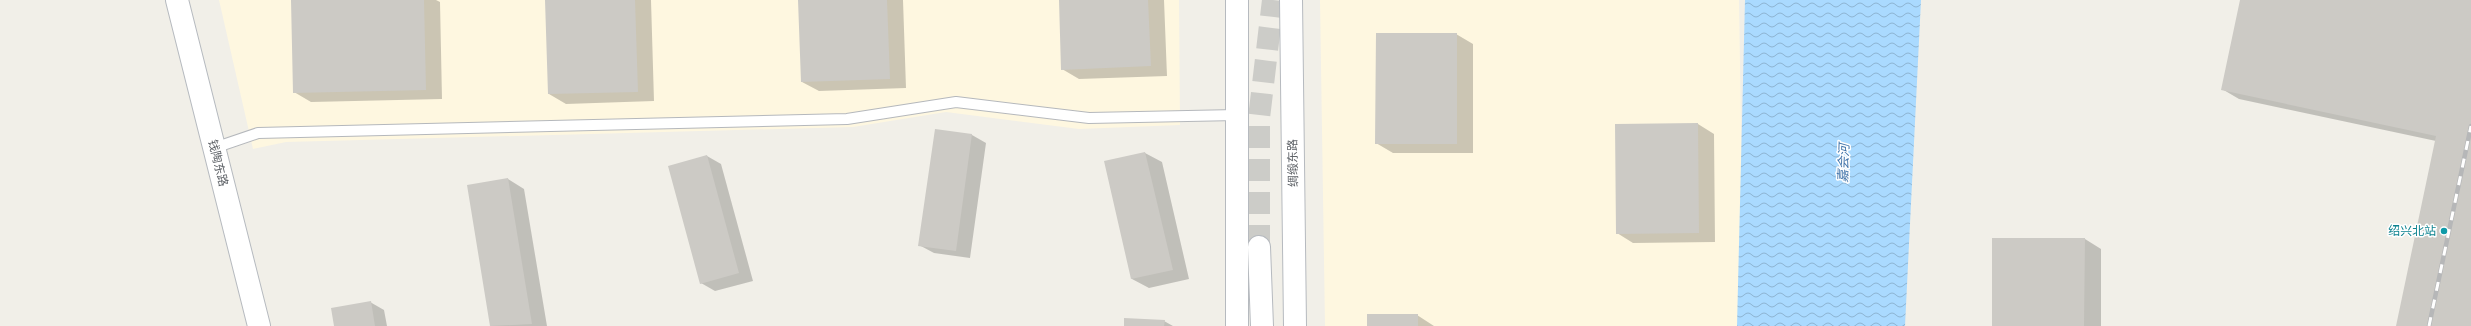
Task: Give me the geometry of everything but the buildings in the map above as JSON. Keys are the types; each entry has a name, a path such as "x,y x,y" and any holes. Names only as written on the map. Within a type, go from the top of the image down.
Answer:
{"main road":[{"name":"钱陶东路","path":"177,0 259,326"},
{"path":"1237,0 1237,326"},
{"name":"绸缎东路","path":"1291,0 1295,326"},
{"path":"1259,247 1262,326"}],"lane":[{"path":"214,148 258,133 846,119 956,102 1089,118 1237,115"}],"shaded area":[{"path":"219,0 1179,0 1180,125 1079,129 946,112 853,127 286,142 253,149"},
{"path":"1320,0 1739,0 1744,326 1325,326"}],"water":[{"name":"嘉会河","path":"1745,0 1921,0 1905,326 1737,326"}],"tunnel":[{"path":"1259,247 1259,118 1273,0"}],"railway":[{"path":"2429,326 2471,126"}],"place":[{"name":"绍兴北站","path":"2444,231"}]}
